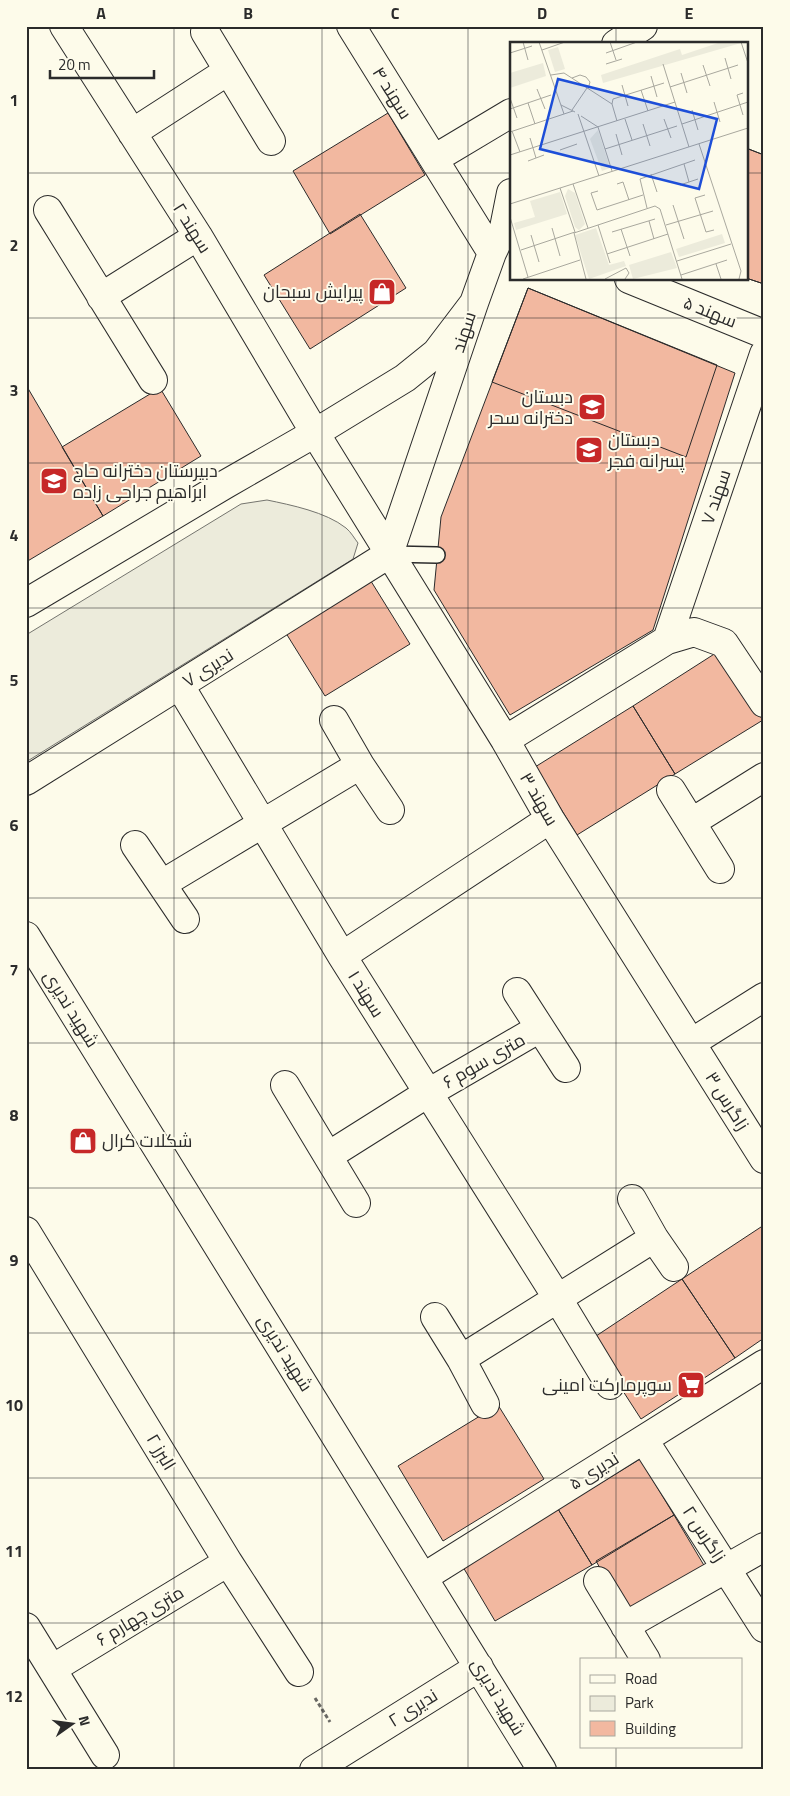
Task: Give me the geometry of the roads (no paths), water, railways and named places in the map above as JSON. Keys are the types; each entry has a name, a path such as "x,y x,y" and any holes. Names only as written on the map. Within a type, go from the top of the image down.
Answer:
{"street":[{"name":"سهند ۲","path":"64,26 198,236 389,554"},
{"name":"سهند ۴","path":"351,26 492,253"},
{"path":"619,42 643,26"},
{"path":"205,32 271,141"},
{"path":"132,133 228,71"},
{"path":"434,160 510,114"},
{"path":"474,303 492,253 508,229 510,204"},
{"path":"48,210 153,380"},
{"path":"102,296 198,236"},
{"name":"سهند ۵","path":"631,280 764,334"},
{"name":"سهند","path":"315,433 405,378 436,353 474,303"},
{"name":"سهند","path":"389,554 474,303"},
{"name":"سهند ۷","path":"668,640 764,354"},
{"path":"26,603 315,433"},
{"name":"ندیری ۷","path":"26,781 389,554"},
{"name":"سهند ۳","path":"389,554 505,740 550,819 691,1043"},
{"path":"505,740 668,640 694,632 724,642 764,703"},
{"name":"سهند ۱","path":"180,686 342,956 610,1385"},
{"path":"334,720 390,810"},
{"path":"162,884 360,764"},
{"path":"692,822 764,777"},
{"path":"671,790 720,869"},
{"path":"342,956 550,819"},
{"path":"135,845 185,919"},
{"name":"شهید ندیری","path":"26,936 542,1770"},
{"path":"516,992 566,1068"},
{"path":"691,1043 764,997"},
{"name":"۶ متری سوم","path":"428,1093 540,1028"},
{"name":"زاگرس ۳","path":"691,1043 764,1159"},
{"path":"285,1085 356,1203"},
{"path":"328,1156 428,1093"},
{"path":"632,1199 654,1238 674,1267"},
{"name":"البرز ۲","path":"28,1237 228,1562 299,1672"},
{"path":"462,1359 654,1238"},
{"path":"435,1318 462,1359 485,1404"},
{"name":"ندیری ۵","path":"424,1577 764,1364"},
{"name":"زاگرس ۲","path":"644,1440 764,1628"},
{"path":"625,1626 764,1547"},
{"name":"۶ متری چهارم","path":"52,1669 228,1562"},
{"path":"598,1581 645,1658"},
{"path":"26,1627 105,1756"},
{"name":"ندیری ۲","path":"314,1770 480,1667"}],"lane":[{"path":"389,554 437,555"}],"place":[{"name":"پیرایش سبحان","path":"382,292"},
{"name":"دبستان دخترانه سحر","path":"592,407"},
{"name":"دبستان پسرانه فجر","path":"589,450"},
{"name":"دبیرستان دخترانه حاج ابراهیم جراحی زاده","path":"54,481"},
{"name":"شکلات کرال","path":"83,1141"},
{"name":"سوپرمارکت امینی","path":"691,1385"}]}
